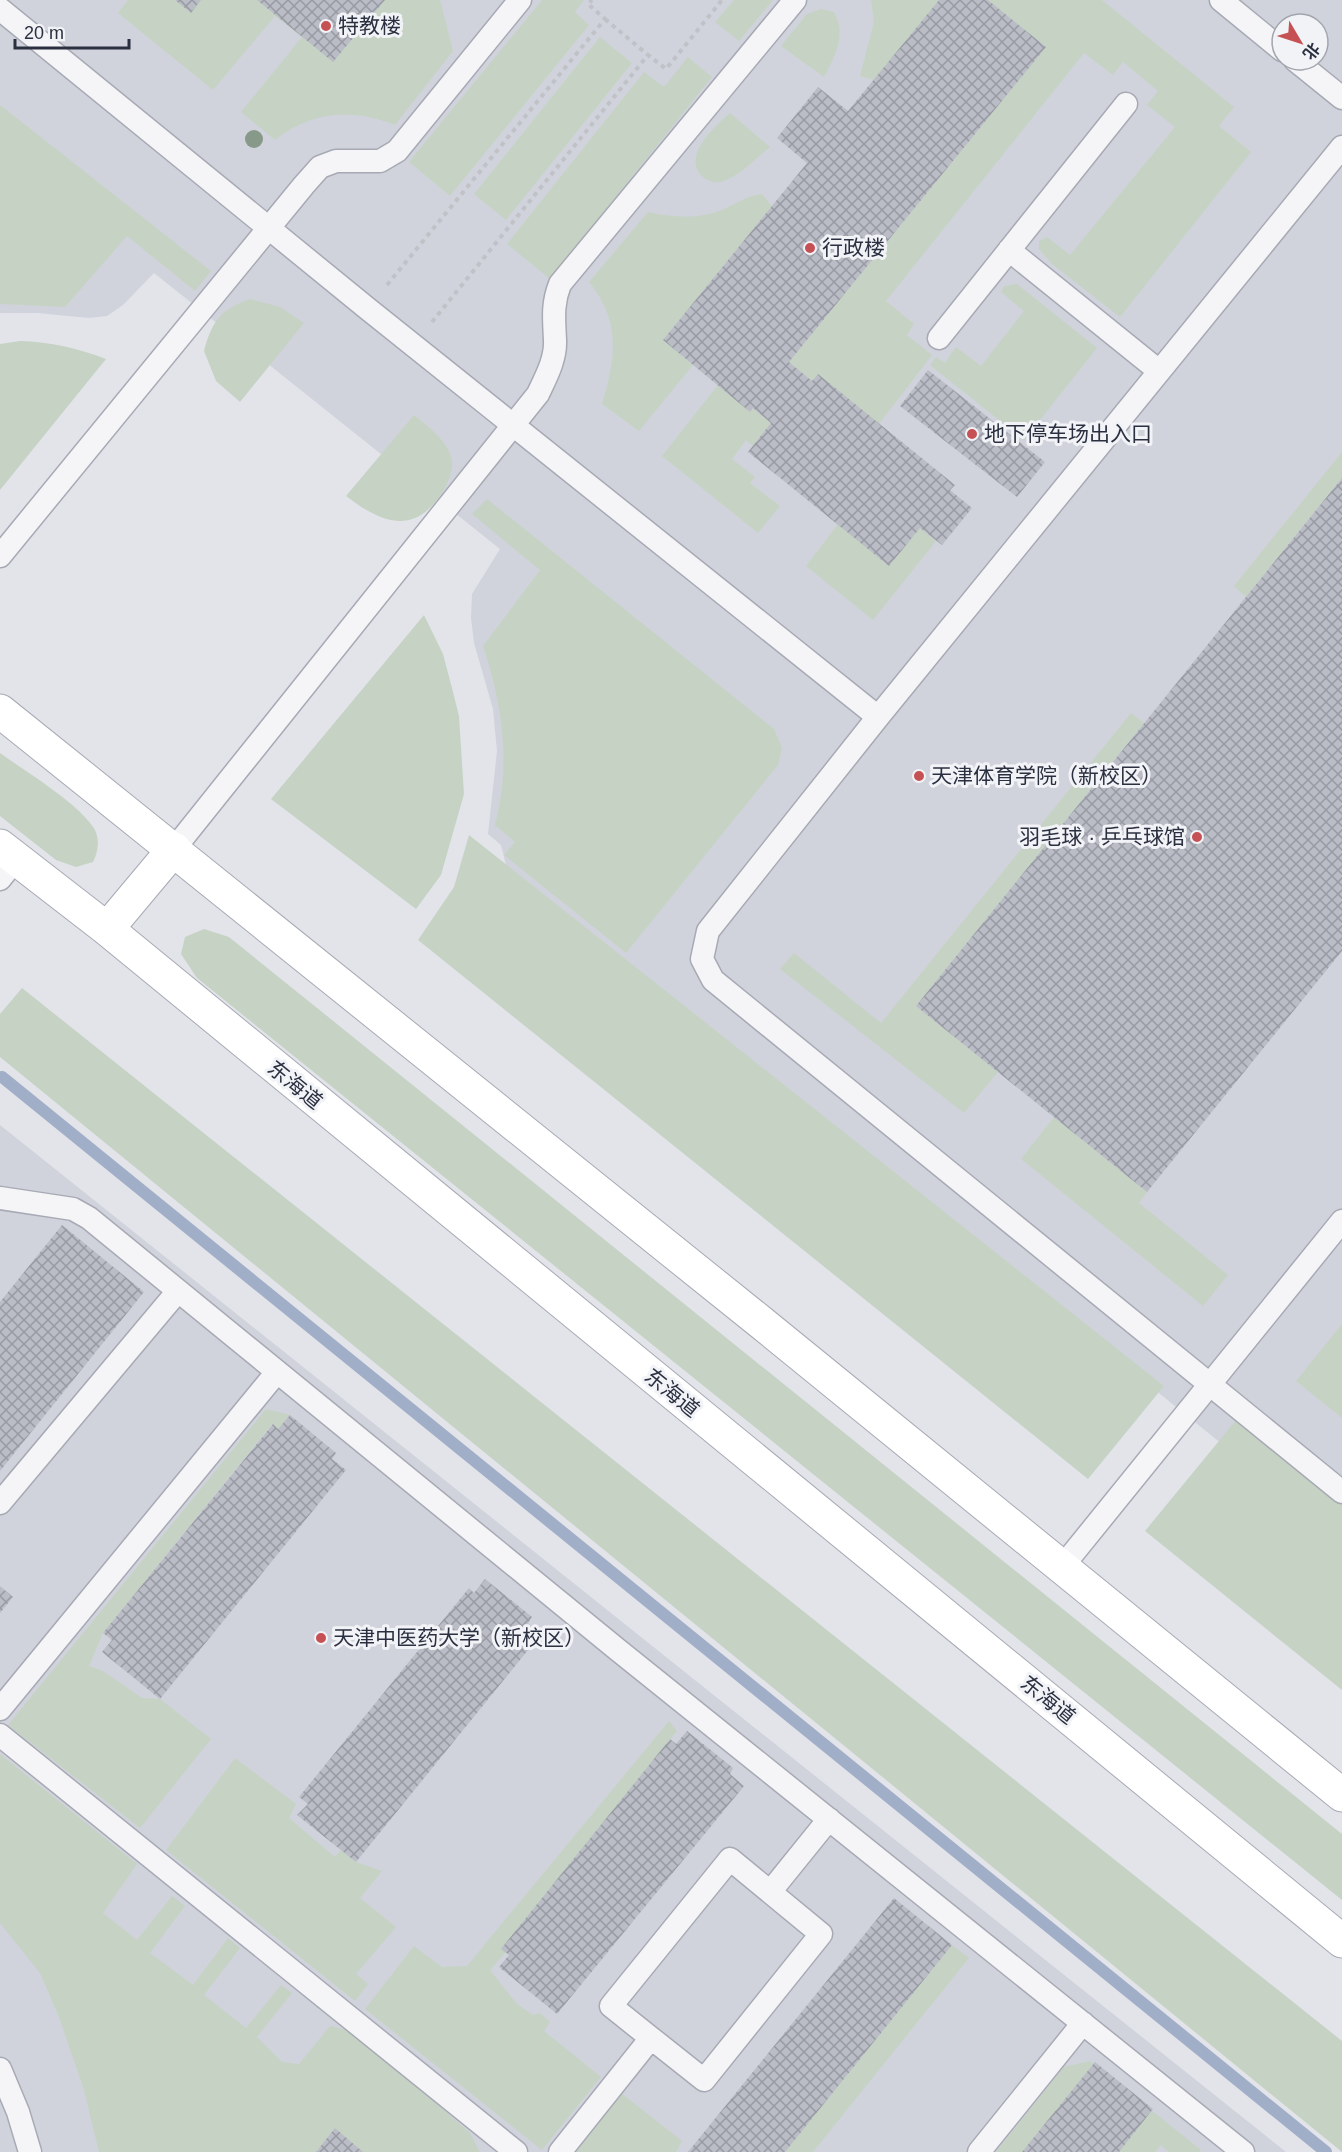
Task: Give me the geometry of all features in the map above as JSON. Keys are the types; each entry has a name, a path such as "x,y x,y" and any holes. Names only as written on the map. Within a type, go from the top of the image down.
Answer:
{"main road":[{"path":"0,711 174,849 1342,1795"},
{"path":"107,929 174,849"},
{"name":"东海道","path":"5,861 107,929 1342,1941"}],"lane":[{"path":"0,556 320,167 336,161 380,161 397,151 520,0"},
{"path":"174,849 538,394 550,368 555,342 552,320 554,298 560,284 795,0"},
{"path":"1221,0 1270,40"},
{"path":"0,9 368,309 878,717"},
{"path":"1310,72 1342,98"},
{"path":"939,338 1126,104"},
{"path":"1342,147 878,717 708,931 702,959 713,980 1342,1492"},
{"path":"1009,250 1159,371"},
{"path":"0,1198 73,1209 89,1218 1243,2152"},
{"path":"1062,1567 1342,1221"},
{"path":"0,1503 178,1291"},
{"path":"0,1708 278,1372"},
{"path":"0,1735 515,2152"},
{"path":"770,1892 829,1819"},
{"path":"730,1859 770,1892 821,1934 704,2080 610,2006 730,1859"},
{"path":"979,2152 1083,2023"},
{"path":"560,2152 651,2038"},
{"path":"0,2069 18,2112 30,2152"}],"path":[{"path":"592,0 588,4 666,69 722,0"},
{"path":"368,309 605,19"},
{"path":"413,345 648,55"}],"shaded area":[{"name":"天津体育学院（新校区）","path":"0,0 1342,0 1342,1541 506,865 501,845 488,834 497,751 493,709 474,643 471,618 472,594 500,549 154,273 123,305 107,316 89,318 37,313 0,313"},
{"name":"天津中医药大学（新校区）","path":"0,1125 1286,2152 0,2152"}],"green space":[{"path":"128,0 440,0 453,51 395,125 363,116 333,115 303,123 275,140 241,112 302,37 275,16 213,90 118,13"},
{"path":"542,0 584,0 575,12 589,25 450,196 409,162"},
{"path":"734,0 773,0 739,41 715,22"},
{"path":"871,0 939,0 874,80 860,76 874,22"},
{"path":"988,0 1102,0 1234,107 1219,126 1251,152 1120,317 1052,264 1039,249 1039,241 1047,237 1070,255 1175,127 1147,105 1158,91 1123,62 1113,75 1084,53 886,301 914,324 907,335 932,355 879,424 812,381 789,362 1046,47"},
{"path":"821,9 834,12 839,28 838,45 824,77 781,46 807,14"},
{"path":"600,37 632,63 506,220 474,194"},
{"path":"688,57 712,77 550,279 507,244 644,72 664,87"},
{"path":"0,105 211,271 195,291 127,236 65,307 0,304"},
{"path":"730,113 770,147 727,180 716,182 707,180 697,169 698,151 709,133"},
{"path":"762,194 772,206 663,340 693,365 639,431 602,404 610,371 613,340 606,311 589,282 648,212 668,216 698,216"},
{"path":"1017,284 1097,348 1024,440 930,365 936,357 945,363 956,347 981,366 1024,311 1001,292 1004,286"},
{"path":"250,299 280,307 304,323 240,402 216,381 204,351 210,332 219,318 232,307"},
{"path":"20,341 64,346 106,359 0,490 0,344"},
{"path":"718,385 751,411 753,408 771,423 753,446 746,440 732,459 755,477 750,483 780,506 758,533 662,456"},
{"path":"414,415 447,447 452,461 451,473 443,491 432,506 421,515 409,520 397,521 372,513 346,496"},
{"path":"1342,452 1342,478 1246,597 1234,586"},
{"path":"487,499 774,729 782,748 778,765 626,953 504,855 515,842 495,825 500,802 504,757 496,691 483,646 540,570 472,514"},
{"path":"838,524 889,566 920,528 936,541 873,620 806,566"},
{"path":"424,615 443,654 459,716 464,794 441,875 416,909 271,799"},
{"path":"1131,713 1144,723 916,1006 998,1072 964,1113 780,969 794,953 881,1023"},
{"path":"0,753 65,799 88,820 98,838 93,862 76,867 56,860 0,816"},
{"path":"469,835 1164,1386 1088,1479 418,940 454,887"},
{"path":"204,929 229,937 1342,1834 1342,1900 197,978 181,954 185,937"},
{"path":"22,988 1342,2041 1342,2152 0,1057 0,1014"},
{"path":"1054,1117 1147,1192 1139,1203 1228,1275 1203,1306 1021,1159"},
{"path":"1342,1324 1342,1418 1296,1381"},
{"path":"266,1409 290,1415 278,1429 272,1424 103,1633 89,1666 103,1671 142,1698 160,1699 211,1739 140,1828 8,1725"},
{"path":"1237,1419 1342,1505 1342,1690 1145,1531"},
{"path":"669,1721 677,1731 502,1949 506,1952 490,1970 517,2004 533,2015 540,2013 550,2022 544,2031 601,2077 542,2150 365,2009 414,1946 442,1967 467,1966"},
{"path":"0,1754 137,1864 103,1913 137,1940 172,1896 185,1906 150,1953 193,1985 228,1938 240,1948 204,1995 246,2028 281,1985 292,1993 257,2037 282,2062 299,2064 330,2026 354,2032 470,2133 480,2152 363,2152 335,2128 316,2152 99,2152 84,2090 59,2017 40,1973 0,1923"},
{"path":"235,1758 296,1804 289,1818 335,1857 341,1850 356,1862 382,1871 360,1898 396,1927 356,1974 368,1984 355,2001 166,1850"},
{"path":"952,1945 969,1958 813,2152 785,2152"},
{"path":"1090,2061 1201,2150 1200,2152 1169,2152 1161,2145 1155,2152 996,2152 1064,2067"},
{"path":"621,2093 682,2141 676,2152 574,2152"}],"building":[{"path":"175,0 201,0 191,13"},
{"name":"特教楼","path":"257,0 385,0 333,62"},
{"name":"行政楼","path":"939,0 988,0 1046,47 789,362 812,381 818,374 955,485 950,490 972,508 942,545 920,528 889,566 748,452 771,423 753,408 750,412 663,340 807,163 777,138 818,87 848,111"},
{"name":"地下停车场出入口","path":"928,370 1045,462 1017,497 900,406"},
{"name":"羽毛球 · 乒乓球馆","path":"1342,478 1342,951 1147,1192 916,1006"},
{"path":"62,1225 144,1292 0,1471 0,1302"},
{"path":"290,1415 336,1453 332,1459 346,1470 160,1699 102,1652 112,1640 103,1633 273,1424 278,1429"},
{"path":"485,1579 532,1617 528,1623 541,1634 356,1862 297,1815 308,1804 299,1797 469,1588 474,1593"},
{"path":"0,1586 13,1597 0,1613"},
{"path":"687,1731 733,1768 730,1774 744,1786 557,2014 499,1967 509,1955 501,1949 670,1739 676,1744"},
{"path":"894,1898 952,1945 785,2152 688,2152"},
{"path":"1095,2062 1153,2109 1119,2152 1022,2152"},
{"path":"335,2128 363,2152 316,2152"}],"waterway":[{"path":"2,1077 1326,2152"}],"place":[{"name":"特教楼","path":"326,26"},
{"name":"行政楼","path":"810,248"},
{"name":"地下停车场出入口","path":"972,434"},
{"name":"天津体育学院（新校区）","path":"919,776"},
{"name":"羽毛球 · 乒乓球馆","path":"1197,837"},
{"name":"天津中医药大学（新校区）","path":"321,1638"}]}
